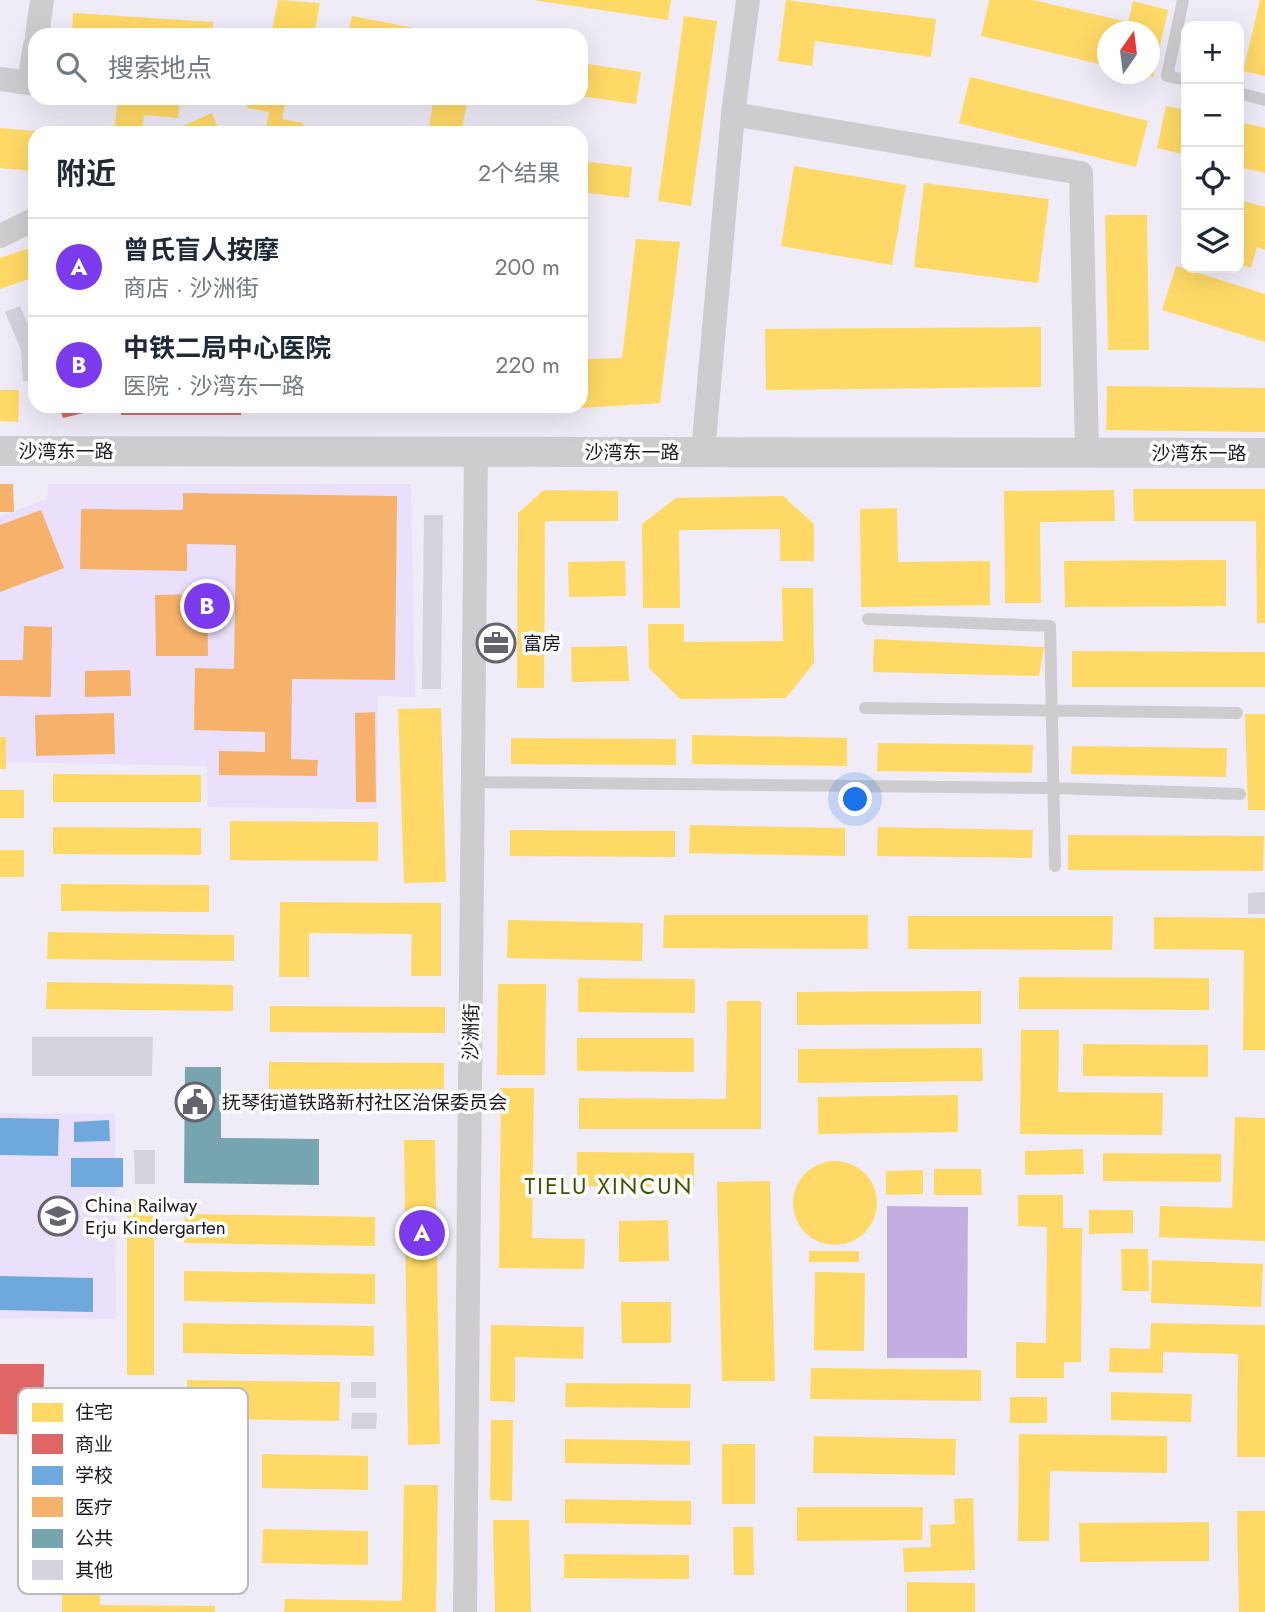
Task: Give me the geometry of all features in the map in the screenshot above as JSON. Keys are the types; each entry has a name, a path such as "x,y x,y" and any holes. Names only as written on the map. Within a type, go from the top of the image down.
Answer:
{"street":[{"path":"38,28 42,0"},
{"path":"703,452 733,114 748,0"},
{"path":"0,79 28,83"},
{"path":"733,114 1081,173 1087,453"},
{"path":"0,236 28,222"},
{"name":"沙湾东一路","path":"0,451 1265,453"},
{"name":"沙洲街","path":"465,1612 476,452"}],"lane":[{"path":"1181,79 1167,76 1183,0"},
{"path":"1244,94 1265,100"},
{"path":"867,619 1051,626 1055,866"},
{"path":"865,708 1237,713"},
{"path":"473,782 1052,788 1240,793"}],"shaded area":[{"path":"48,484 411,484 415,697 378,696 377,809 208,807 207,766 6,762 0,748 0,516 47,499"},
{"name":"China Railway Erju Kindergarten","path":"0,1113 115,1114 116,1319 0,1318"},
{"path":"887,1206 968,1207 967,1358 887,1358"}],"building: 住宅":[{"path":"278,0 320,3 315,28 272,28"},
{"path":"533,0 671,0 668,20"},
{"path":"786,0 936,19 931,57 815,41 812,66 778,61"},
{"path":"989,0 1033,0 1124,21 1097,21 1097,63 981,36"},
{"path":"1260,0 1265,0 1265,76 1244,71"},
{"path":"1133,1 1168,10 1160,46 1160,21 1128,21"},
{"path":"73,13 213,22 213,28 72,28"},
{"path":"352,16 414,28 349,28"},
{"path":"684,16 717,21 691,206 658,201"},
{"path":"588,64 641,72 636,104 588,97"},
{"path":"970,77 1148,121 1136,167 959,123"},
{"path":"117,105 179,105 178,118 144,115 143,126 115,126"},
{"path":"248,105 285,105 282,119 303,123 303,126 266,126 269,112 247,108"},
{"path":"433,105 467,105 462,126 429,126"},
{"path":"1166,106 1181,109 1181,154 1157,148"},
{"path":"212,113 217,126 183,126"},
{"path":"1244,123 1265,128 1265,173 1244,168"},
{"path":"0,128 28,130 28,170 0,168"},
{"path":"588,162 632,167 629,198 588,193"},
{"path":"794,166 906,185 892,265 781,246"},
{"path":"924,183 1049,199 1038,283 914,267"},
{"path":"1244,201 1265,207 1265,250 1257,247 1251,268 1244,266"},
{"path":"1105,215 1147,215 1149,350 1108,350"},
{"path":"636,239 680,242 660,403 588,408 588,359 622,358"},
{"path":"28,248 28,279 0,289 0,258"},
{"path":"1176,266 1181,268 1181,273 1198,273 1265,294 1265,342 1162,310"},
{"path":"1041,327 1041,387 766,390 765,329"},
{"path":"1107,386 1265,388 1265,432 1106,430"},
{"path":"0,390 19,390 18,422 0,421"},
{"path":"1133,489 1265,489 1265,623 1257,623 1256,521 1134,521"},
{"path":"544,490 618,491 618,521 545,521 544,688 517,688 518,513"},
{"path":"1114,490 1115,521 1040,522 1041,603 1005,603 1004,491"},
{"path":"783,496 814,524 814,561 780,561 780,529 679,530 680,608 643,608 642,524 676,498"},
{"path":"897,508 898,562 990,561 990,605 861,607 860,509"},
{"path":"1226,560 1226,606 1065,607 1064,561"},
{"path":"625,561 626,596 569,597 568,562"},
{"path":"782,588 813,588 814,663 786,698 680,699 649,668 648,624 684,624 684,642 783,641"},
{"path":"874,639 1044,647 1039,676 873,672"},
{"path":"627,646 629,681 572,682 571,647"},
{"path":"1072,651 1265,652 1265,687 1072,687"},
{"path":"441,708 446,882 404,883 398,709"},
{"path":"1245,714 1265,714 1265,810 1248,810"},
{"path":"692,735 847,738 847,766 692,764"},
{"path":"0,737 6,737 6,769 0,769"},
{"path":"511,738 676,739 676,765 511,764"},
{"path":"878,743 1033,745 1032,773 877,771"},
{"path":"1072,746 1227,748 1226,777 1071,774"},
{"path":"53,774 201,775 201,802 53,802"},
{"path":"0,790 24,790 24,818 0,818"},
{"path":"230,821 378,822 378,861 230,860"},
{"path":"690,825 845,828 845,856 689,853"},
{"path":"53,827 201,828 201,855 53,854"},
{"path":"878,827 1033,830 1032,858 877,856"},
{"path":"510,830 675,831 675,857 510,856"},
{"path":"1068,835 1264,836 1263,871 1068,870"},
{"path":"0,850 24,850 24,877 0,877"},
{"path":"61,884 209,885 209,912 61,911"},
{"path":"280,902 441,903 441,976 411,976 412,934 309,933 309,977 279,977"},
{"path":"664,915 868,915 868,949 663,948"},
{"path":"908,916 1113,916 1112,950 908,949"},
{"path":"1154,917 1265,918 1265,1050 1243,1050 1244,950 1154,949"},
{"path":"508,920 643,923 642,961 507,958"},
{"path":"48,932 234,935 234,961 47,959"},
{"path":"1019,977 1209,978 1209,1010 1019,1009"},
{"path":"578,978 695,979 695,1013 578,1012"},
{"path":"47,982 233,985 233,1011 46,1009"},
{"path":"498,984 546,984 545,1075 497,1075"},
{"path":"981,991 981,1024 797,1025 797,992"},
{"path":"727,1001 761,1001 761,1129 579,1129 579,1098 726,1099"},
{"path":"270,1006 445,1007 445,1033 270,1032"},
{"path":"1021,1030 1059,1030 1058,1092 1163,1093 1162,1135 1020,1134"},
{"path":"577,1038 694,1038 694,1072 577,1071"},
{"path":"1083,1044 1208,1045 1208,1077 1083,1076"},
{"path":"982,1048 983,1081 798,1083 798,1049"},
{"path":"269,1062 444,1063 444,1089 269,1089"},
{"path":"501,1088 534,1088 532,1238 585,1239 584,1269 499,1268"},
{"path":"958,1095 958,1132 818,1134 818,1097"},
{"path":"1235,1117 1265,1118 1265,1241 1159,1237 1160,1206 1232,1208"},
{"path":"404,1140 435,1140 440,1444 408,1445"},
{"path":"1083,1149 1084,1174 1025,1175 1025,1151"},
{"path":"577,1152 694,1153 694,1187 577,1186"},
{"path":"1103,1153 1221,1154 1221,1182 1103,1181"},
{"path":"835,1161 851,1164 870,1180 877,1203 874,1219 858,1238 835,1245 819,1242 800,1226 793,1203 796,1187 812,1168"},
{"path":"934,1169 981,1169 982,1195 934,1195"},
{"path":"923,1170 923,1194 886,1195 886,1171"},
{"path":"770,1181 775,1381 722,1381 717,1182"},
{"path":"1018,1195 1063,1195 1063,1228 1082,1228 1081,1362 1064,1362 1064,1378 1016,1378 1016,1342 1046,1343 1047,1227 1018,1226"},
{"path":"154,1200 154,1375 127,1375 127,1201"},
{"path":"1089,1210 1133,1210 1133,1233 1089,1234"},
{"path":"185,1214 375,1217 375,1246 184,1243"},
{"path":"668,1220 669,1261 619,1262 619,1221"},
{"path":"1121,1249 1148,1249 1149,1291 1122,1291"},
{"path":"809,1251 859,1251 859,1262 809,1262"},
{"path":"1152,1260 1263,1264 1261,1307 1151,1303"},
{"path":"184,1271 375,1274 375,1304 184,1301"},
{"path":"815,1272 865,1273 864,1351 814,1350"},
{"path":"621,1302 671,1302 671,1343 622,1343"},
{"path":"183,1323 374,1326 374,1356 183,1353"},
{"path":"1151,1323 1265,1325 1265,1457 1237,1457 1238,1354 1163,1352 1163,1373 1109,1372 1110,1348 1150,1349"},
{"path":"491,1325 584,1327 583,1359 515,1357 515,1402 490,1401"},
{"path":"811,1368 981,1370 981,1401 810,1399"},
{"path":"187,1380 340,1382 339,1421 248,1419 248,1388 187,1388"},
{"path":"566,1383 691,1384 690,1408 565,1407"},
{"path":"1111,1392 1192,1394 1191,1422 1111,1420"},
{"path":"1010,1397 1047,1397 1047,1423 1010,1423"},
{"path":"491,1420 513,1420 512,1501 490,1500"},
{"path":"1019,1434 1167,1436 1167,1473 1050,1471 1049,1541 1018,1541"},
{"path":"814,1436 956,1439 955,1475 813,1473"},
{"path":"565,1439 690,1441 690,1465 565,1463"},
{"path":"722,1444 755,1444 755,1504 722,1504"},
{"path":"262,1454 368,1456 368,1490 262,1488"},
{"path":"404,1485 438,1485 436,1612 284,1612 285,1599 402,1601"},
{"path":"973,1498 975,1570 904,1572 903,1548 931,1547 930,1525 955,1524 954,1499"},
{"path":"565,1499 691,1501 691,1525 565,1523"},
{"path":"797,1507 923,1507 922,1540 797,1541"},
{"path":"1237,1511 1265,1511 1265,1612 1239,1612"},
{"path":"493,1520 529,1520 531,1612 495,1612"},
{"path":"1209,1522 1209,1561 1080,1562 1079,1523"},
{"path":"733,1527 753,1527 754,1575 734,1575"},
{"path":"263,1529 368,1531 368,1565 262,1563"},
{"path":"564,1554 689,1555 689,1579 564,1578"},
{"path":"907,1582 975,1583 975,1612 907,1612"},
{"path":"62,1594 100,1594 100,1605 215,1606 215,1612 62,1612"}],"building: 商业":[{"path":"61,413 83,413 63,418"},
{"path":"121,413 241,413 241,415"},
{"path":"0,1364 44,1364 44,1388 18,1388 18,1434 0,1434"}],"building: 学校":[{"path":"0,1118 59,1119 58,1156 0,1155"},
{"path":"109,1120 110,1141 74,1142 74,1122"},
{"path":"71,1158 123,1158 123,1187 71,1187"},
{"path":"0,1276 93,1278 93,1312 0,1310"}],"building: 医疗":[{"path":"0,484 13,484 14,512 0,512"},
{"path":"183,493 397,496 395,680 292,679 291,759 318,760 317,776 219,775 219,751 265,752 265,732 194,730 195,668 234,669 236,545 187,544 187,571 80,569 81,509 183,510"},
{"path":"41,510 64,568 0,592 0,525"},
{"path":"207,594 208,656 156,656 155,595"},
{"path":"24,626 52,627 51,697 0,696 0,660 23,660"},
{"path":"130,670 131,696 85,697 85,671"},
{"path":"375,712 376,802 356,802 355,713"},
{"path":"114,713 115,754 36,756 35,715"}],"building: 公共":[{"path":"185,1067 221,1067 221,1138 319,1139 319,1185 184,1183"}],"building: 其他":[{"path":"20,306 28,325 28,381 23,381 21,350 5,312"},
{"path":"424,515 443,515 441,689 422,689"},
{"path":"1265,892 1265,914 1248,914 1248,893"},
{"path":"32,1037 153,1037 152,1076 32,1076"},
{"path":"134,1150 155,1150 155,1184 135,1184"},
{"path":"351,1382 376,1382 376,1398 351,1398"},
{"path":"352,1413 377,1413 376,1429 351,1429"}],"place":[{"name":"中铁二局中心医院","path":"207,606"},
{"name":"富房","path":"496,643"},
{"name":"抚琴街道铁路新村社区治保委员会","path":"195,1102"},
{"name":"China Railway Erju Kindergarten","path":"58,1216"},
{"name":"曾氏盲人按摩","path":"422,1233"}],"district":[{"name":"TIELU XINCUN","path":"609,1186"}]}
